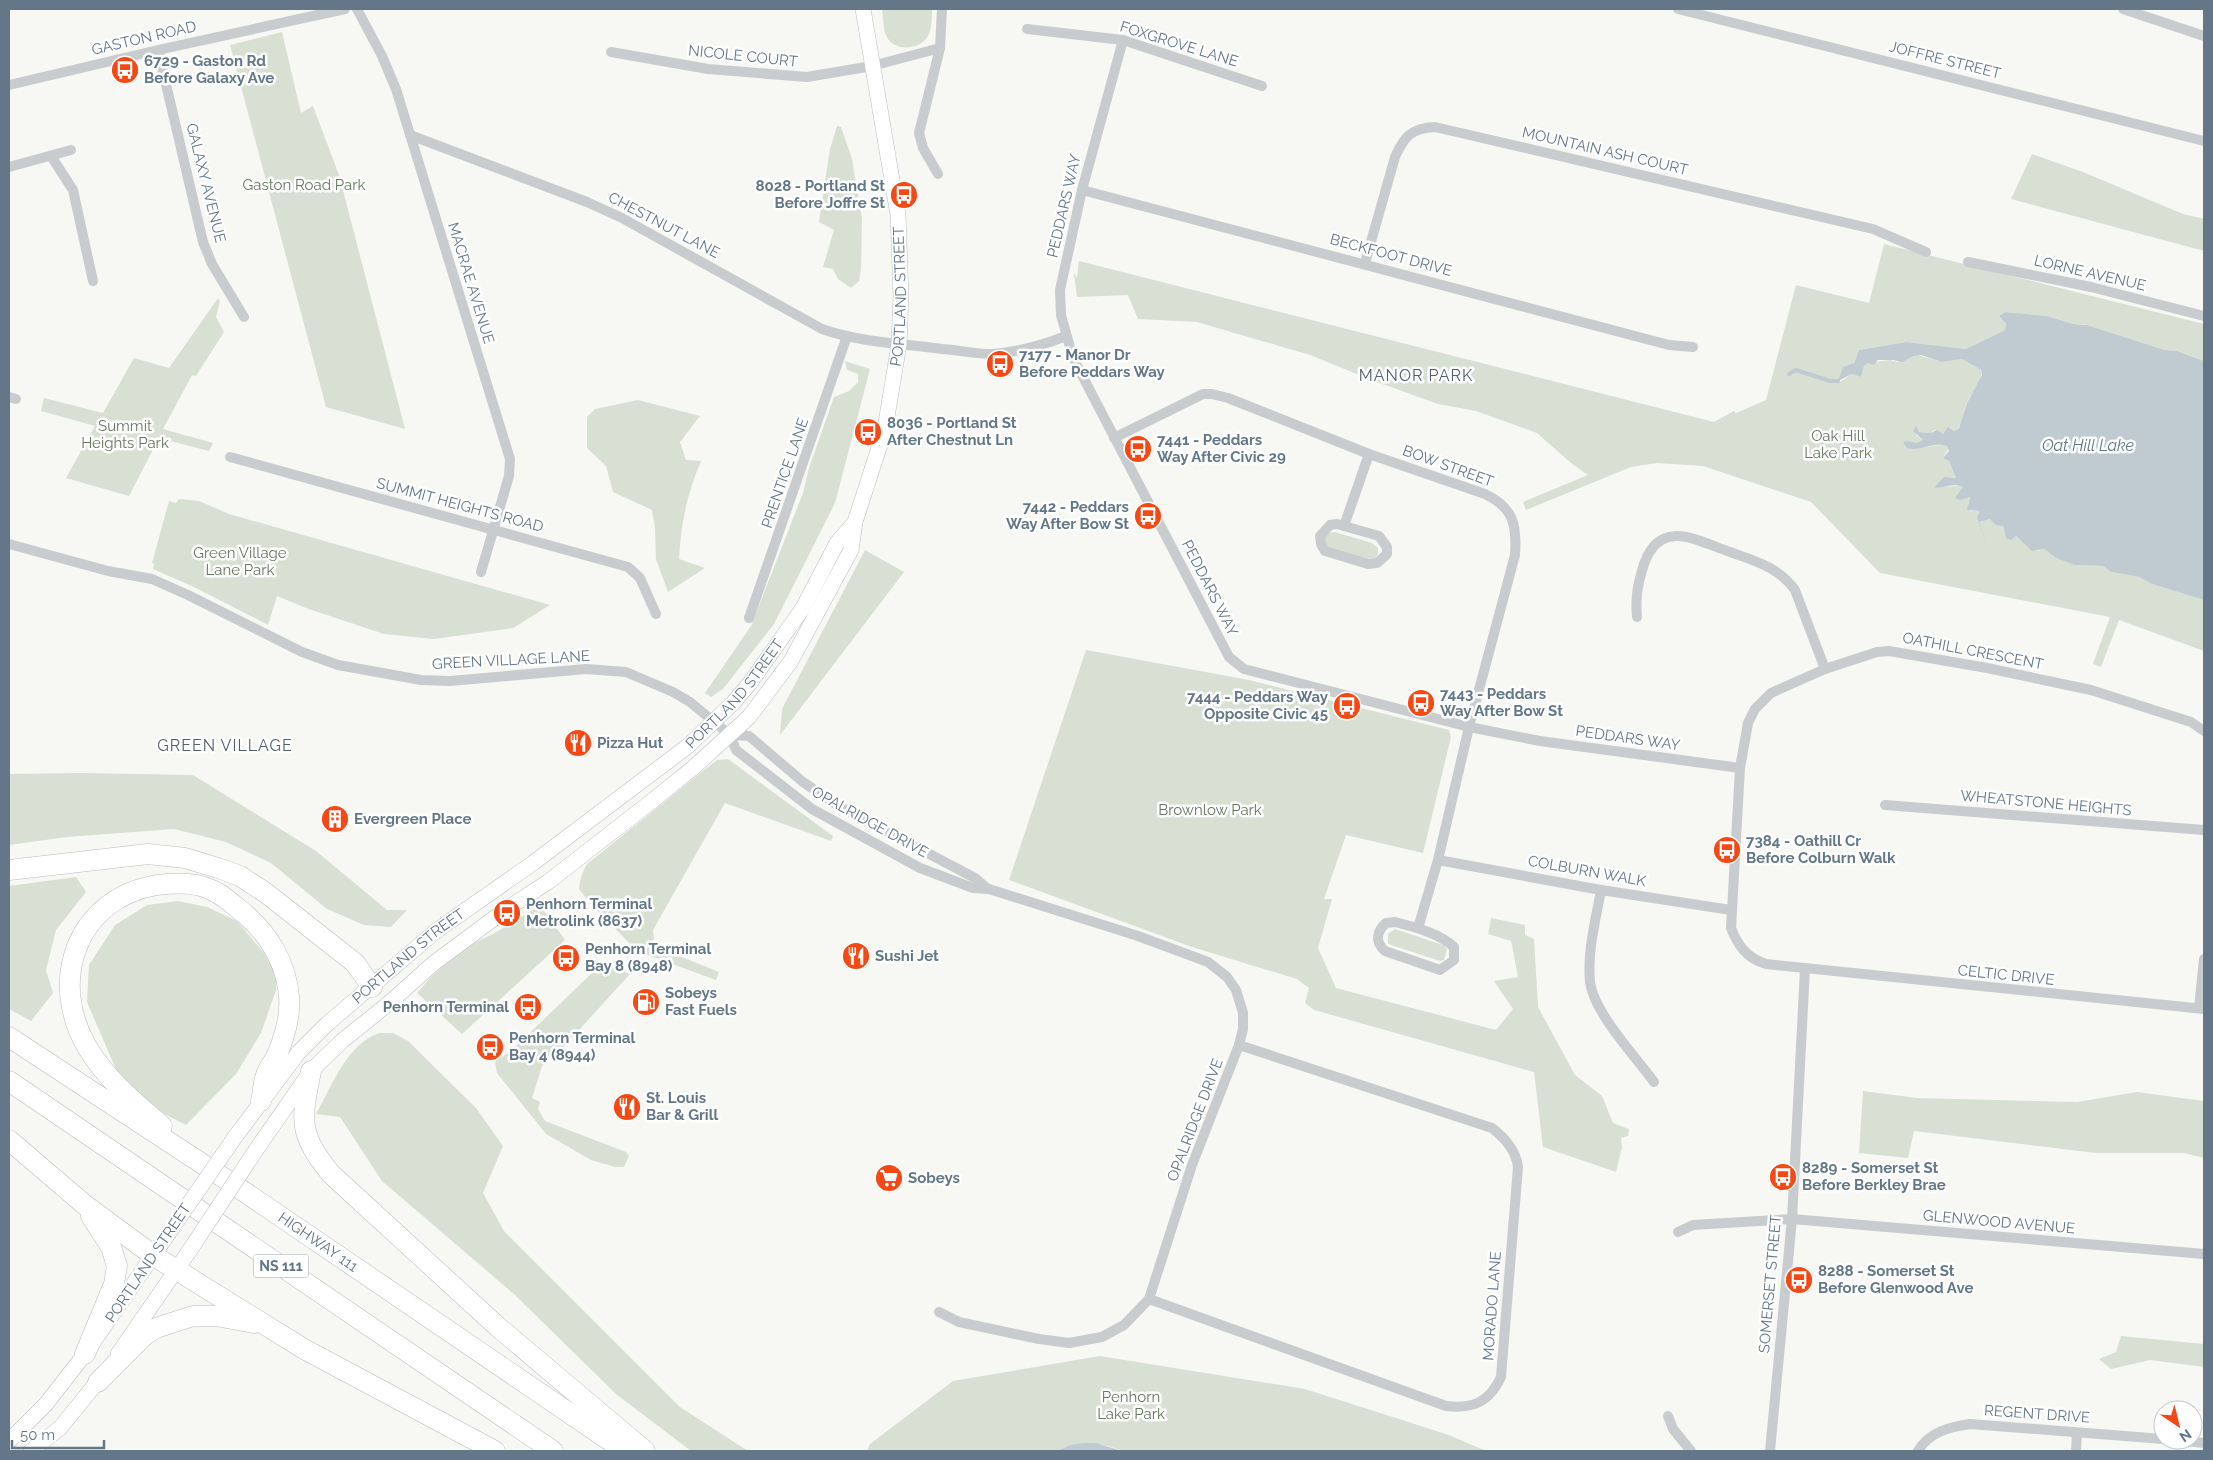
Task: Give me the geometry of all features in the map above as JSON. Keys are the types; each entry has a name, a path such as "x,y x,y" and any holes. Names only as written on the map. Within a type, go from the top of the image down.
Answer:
{"highway":[{"path":"9,870 148,854 185,858 218,868 240,876 266,893 355,963 372,986"},
{"path":"227,1180 115,1085 87,1047 70,1007 70,971 78,944 92,919 118,898 146,887 169,884 209,888 234,904 251,919 272,945 282,964 289,998 288,1015 277,1054 266,1075 261,1101"},
{"name":"HIGHWAY 111","path":"9,1037 227,1180 625,1451"},
{"path":"311,1071 304,1106 305,1128 308,1140 316,1156 331,1174 498,1327 645,1451"},
{"name":"NS 111","path":"9,1081 553,1451"},
{"path":"9,1140 85,1205 154,1256 304,1349 495,1451"},
{"path":"85,1205 111,1247 117,1266 114,1284 85,1354"},
{"path":"98,1382 145,1335 156,1328 193,1316 216,1316 268,1326"}],"main road":[{"name":"PORTLAND STREET","path":"9,1441 46,1404 85,1354 235,1137 299,1052 328,1024 436,931 605,809 688,746 749,717 791,661 851,550 855,522 885,428 899,344 901,288 898,215 863,9"},
{"name":"PORTLAND STREET","path":"31,1451 60,1428 98,1382 311,1071 342,1041 388,1004 434,962 508,908 548,882 652,801 722,729 736,700 803,608 837,543 855,522"},
{"path":"372,986 388,1004"}],"street":[{"name":"GASTON ROAD","path":"9,85 344,9"},
{"name":"MACRAE AVENUE","path":"357,9 382,56 396,89 510,459 509,476 481,572"},
{"path":"938,174 923,148 919,133 940,48 942,9"},
{"name":"JOFFRE STREET","path":"1678,9 2204,141"},
{"path":"2123,9 2204,36"},
{"name":"FOXGROVE LANE","path":"1027,29 1123,40 1262,86"},
{"name":"PEDDARS WAY","path":"1123,40 1082,190 1060,290 1061,315 1073,358 1229,657 1244,669 1469,727 1540,741 1740,768"},
{"path":"872,66 940,48"},
{"name":"GALAXY AVENUE","path":"158,50 203,242 219,276 244,317"},
{"name":"NICOLE COURT","path":"611,52 708,69 807,77 872,66"},
{"name":"MOUNTAIN ASH COURT","path":"1365,264 1395,157 1402,142 1412,132 1424,127 1435,127 1873,230 1926,252"},
{"name":"CHESTNUT LANE","path":"410,135 586,202 622,218 822,329 847,336 899,344 990,354 1020,351 1066,336"},
{"path":"9,166 71,150"},
{"path":"51,156 73,190 93,281"},
{"name":"BECKFOOT DRIVE","path":"1082,190 1669,345 1694,348"},
{"name":"LORNE AVENUE","path":"1968,262 2091,287 2204,316"},
{"name":"PRENTICE LANE","path":"749,618 847,336"},
{"name":"BOW STREET","path":"1114,438 1202,394 1212,394 1228,398 1369,454 1485,494 1497,499 1506,508 1516,528 1515,556 1469,727 1438,860 1418,928"},
{"path":"1344,526 1369,454"},
{"name":"SUMMIT HEIGHTS ROAD","path":"230,457 628,567 640,578 656,614"},
{"path":"1330,525 1344,526 1379,536 1388,547 1387,554 1377,563 1368,564 1325,551 1321,544 1320,536 1324,529 1330,525"},
{"path":"1637,616 1635,598 1638,584 1649,551 1656,542 1666,537 1678,536 1698,541 1769,566 1788,580 1795,590 1825,669"},
{"name":"GREEN VILLAGE LANE","path":"9,544 108,571 152,579 302,652 338,665 421,680 450,681 586,669 626,672 673,692 690,702 722,729"},
{"name":"OATHILL CRESCENT","path":"1805,969 1754,960 1736,941 1731,928 1740,768 1748,723 1755,709 1771,693 1825,669 1877,652 1897,652 1987,668 2091,690 2191,722 2204,731"},
{"name":"OPALRIDGE DRIVE","path":"722,729 736,750 812,809 920,868 973,888 989,889 1138,936 1208,962 1227,977 1239,998 1243,1021 1239,1045 1193,1162 1149,1299 1124,1325 1102,1337 1068,1343 1039,1339 959,1322 939,1312"},
{"name":"OPALRIDGE DRIVE","path":"722,729 749,736 803,782 840,807 975,878 989,889"},
{"name":"WHEATSTONE HEIGHTS","path":"1886,805 2204,830"},
{"name":"COLBURN WALK","path":"1438,860 1601,890 1731,910"},
{"path":"1601,890 1591,944 1590,982 1599,1008 1654,1082"},
{"path":"1395,922 1418,928 1454,947 1454,960 1440,970 1385,951 1379,945 1377,939 1386,923 1395,922"},
{"path":"2202,1009 2204,960"},
{"name":"CELTIC DRIVE","path":"1805,969 2202,1009"},
{"name":"SOMERSET STREET","path":"1770,1451 1792,1219 1805,969"},
{"name":"MORADO LANE","path":"1149,1299 1446,1406 1472,1407 1494,1391 1501,1377 1518,1167 1517,1160 1508,1143 1492,1128 1239,1045"},
{"name":"GLENWOOD AVENUE","path":"1678,1232 1692,1225 1792,1219 2204,1254"},
{"path":"1668,1416 1673,1429 1690,1451"},
{"name":"REGENT DRIVE","path":"1918,1451 1923,1443 1944,1429 1970,1424 2153,1438"},
{"path":"2076,1451 2077,1433"}],"green space":[{"path":"882,9 932,9 931,26 928,36 915,46 897,46 888,39 885,32"},
{"name":"Gaston Road Park","path":"282,32 301,113 313,106 339,175 405,429 326,407 230,45"},
{"path":"837,126 841,127 852,159 862,219 861,269 859,281 851,288 838,279 833,269 823,267 834,230 819,222 830,149"},
{"path":"2032,154 2083,172 2183,214 2204,219 2204,251 2011,199"},
{"name":"Oak Hill Lake Park","path":"1884,244 2204,324 2204,361 2177,351 2165,350 2084,324 2073,324 2047,316 2005,312 1999,316 2006,324 2005,330 1966,349 1906,342 1859,350 1854,363 1846,366 1838,381 1840,382 1852,374 1861,377 1864,366 1868,363 1890,360 1897,362 1918,355 1942,362 1962,359 1981,370 1981,378 1967,402 1961,422 1955,431 1950,428 1943,434 1935,430 1931,433 1919,432 1917,429 1916,435 1923,440 1916,443 1909,441 1914,449 1937,445 1945,445 1949,448 1943,458 1949,461 1956,478 1944,479 1934,487 1963,487 1962,499 1970,497 1968,505 1970,511 1980,511 1978,522 1990,519 2003,526 2005,535 2017,537 2032,549 2044,549 2056,558 2074,565 2103,566 2111,572 2139,577 2152,584 2204,600 2204,651 2119,620 2101,667 2093,664 2110,617 1880,573 1811,502 1703,466 1657,463 1631,467 1526,510 1523,502 1588,475 1571,463 1537,433 1476,411 1438,404 1310,355 1197,322 1138,319 1128,295 1077,297 1074,273 1077,278 1079,261 1714,422 1734,411 1736,413 1766,400 1796,285 1869,303"},
{"name":"Summit Heights Park","path":"218,298 220,301 216,317 224,332 196,376 192,375 163,429 213,443 209,451 159,438 129,496 66,478 95,426 41,411 44,398 103,413 134,358 169,368"},
{"path":"845,361 870,369 835,503 774,624 723,689 711,697 705,693 751,626 803,493 809,468 834,397 849,391 858,382 858,374 847,370"},
{"path":"638,400 700,416 680,442 686,460 701,461 686,509 681,533 679,559 705,568 668,592 656,559 655,528 652,510 613,492 606,466 587,448 587,417 595,409"},
{"name":"Green Village Lane Park","path":"179,499 199,501 229,514 550,605 513,628 434,639 384,634 306,608 277,596 268,625 194,587 153,569 154,564 152,563 169,501 176,503"},
{"path":"1335,532 1372,543 1378,548 1378,554 1375,558 1365,559 1325,546 1323,540 1328,533"},
{"path":"865,550 904,572 780,735 782,709"},
{"name":"Brownlow Park","path":"1086,650 1249,680 1449,730 1451,737 1423,853 1346,835 1324,899 1332,899 1318,948 1336,988 1496,1030 1513,1009 1494,981 1518,977 1511,941 1488,934 1491,918 1525,925 1525,935 1534,939 1538,1007 1575,1075 1602,1096 1613,1123 1629,1129 1628,1136 1621,1138 1622,1147 1616,1172 1543,1147 1534,1072 1314,1010 1305,1003 1309,988 1297,979 1192,947 1009,880"},
{"path":"728,759 833,836 831,841 725,803 653,930 654,941 662,949 719,972 716,980 637,951 579,889 587,864 717,760"},
{"path":"9,774 193,775 316,851 387,910 407,910 391,927 364,925 327,909 271,863 226,842 174,829 67,837 9,845"},
{"path":"76,877 86,892 56,930 46,970 53,993 31,1021 9,1009 9,886"},
{"path":"178,901 207,907 237,921 264,953 276,975 276,990 261,1033 236,1074 186,1125 127,1095 87,1002 89,965 115,925 147,905"},
{"path":"537,907 543,909 565,940 462,1034 417,993 433,975 466,947 495,933"},
{"path":"1395,929 1443,945 1447,949 1444,960 1440,961 1391,945 1388,943 1388,934"},
{"path":"603,966 630,974 559,1052 542,1066 532,1098 540,1102 538,1109 545,1121 626,1152 629,1156 624,1167 615,1167 591,1160 546,1134 497,1073 495,1062 513,1049 593,972"},
{"path":"379,1033 393,1033 408,1041 476,1108 503,1146 483,1193 504,1231 680,1407 748,1451 691,1451 616,1394 515,1295 382,1181 340,1117 316,1114 341,1067 357,1047"},
{"path":"1863,1091 1917,1098 2077,1102 2137,1092 2204,1101 2204,1158 2184,1153 2096,1153 1914,1131 1908,1158 1859,1153"},
{"path":"2121,1336 2204,1344 2204,1367 2150,1360 2111,1369 2099,1359 2116,1352"},
{"name":"Penhorn Lake Park","path":"1100,1356 1305,1389 1449,1435 1486,1451 1122,1451 1097,1444 1080,1444 1057,1451 867,1451 870,1444 953,1381"}],"water":[{"name":"Oat Hill Lake","path":"2005,312 2047,316 2073,324 2087,325 2165,350 2177,351 2204,361 2204,600 2152,584 2139,577 2111,572 2103,566 2074,565 2056,558 2044,549 2032,551 2016,536 2011,540 2006,538 2003,526 1996,525 1990,519 1979,522 1987,545 1977,518 1980,511 1967,510 1970,497 1960,500 1955,498 1963,487 1955,485 1940,488 1934,487 1944,477 1956,478 1949,461 1943,458 1949,451 1947,446 1937,445 1912,449 1907,448 1903,442 1916,443 1923,440 1913,431 1916,426 1919,432 1931,433 1937,430 1943,434 1948,427 1954,431 1959,428 1967,403 1982,375 1981,370 1962,359 1942,362 1921,355 1902,362 1878,360 1873,365 1868,363 1864,366 1861,377 1852,374 1838,381 1843,367 1854,363 1859,350 1906,342 1966,349 2005,330 2006,324 1999,316"},
{"path":"1096,1443 1122,1451 1057,1451 1070,1445"}],"waterway":[{"path":"1789,374 1796,370 1830,381 1838,381"}],"place":[{"name":"6729 - Gaston Rd Before Galaxy Ave","path":"125,70"},
{"name":"8028 - Portland St Before Joffre St","path":"904,195"},
{"name":"7177 - Manor Dr Before Peddars Way","path":"1000,364"},
{"name":"8036 - Portland St After Chestnut Ln","path":"868,432"},
{"name":"7441 - Peddars Way After Civic 29","path":"1138,449"},
{"name":"7442 - Peddars Way After Bow St","path":"1148,516"},
{"name":"7443 - Peddars Way After Bow St","path":"1421,703"},
{"name":"7444 - Peddars Way Opposite Civic 45","path":"1347,706"},
{"name":"Pizza Hut","path":"578,743"},
{"name":"Evergreen Place","path":"335,819"},
{"name":"7384 - Oathill Cr Before Colburn Walk","path":"1727,850"},
{"name":"Penhorn Terminal Metrolink (8637)","path":"507,913"},
{"name":"Sushi Jet","path":"856,956"},
{"name":"Penhorn Terminal Bay 8 (8948)","path":"566,958"},
{"name":"Sobeys Fast Fuels","path":"646,1002"},
{"name":"Penhorn Terminal","path":"528,1007"},
{"name":"Penhorn Terminal Bay 4 (8944)","path":"490,1047"},
{"name":"St. Louis Bar & Grill","path":"627,1107"},
{"name":"8289 - Somerset St Before Berkley Brae","path":"1783,1177"},
{"name":"Sobeys","path":"889,1178"},
{"name":"8288 - Somerset St Before Glenwood Ave","path":"1799,1280"}],"district":[{"name":"MANOR PARK","path":"1416,375"},
{"name":"GREEN VILLAGE","path":"225,745"}]}
